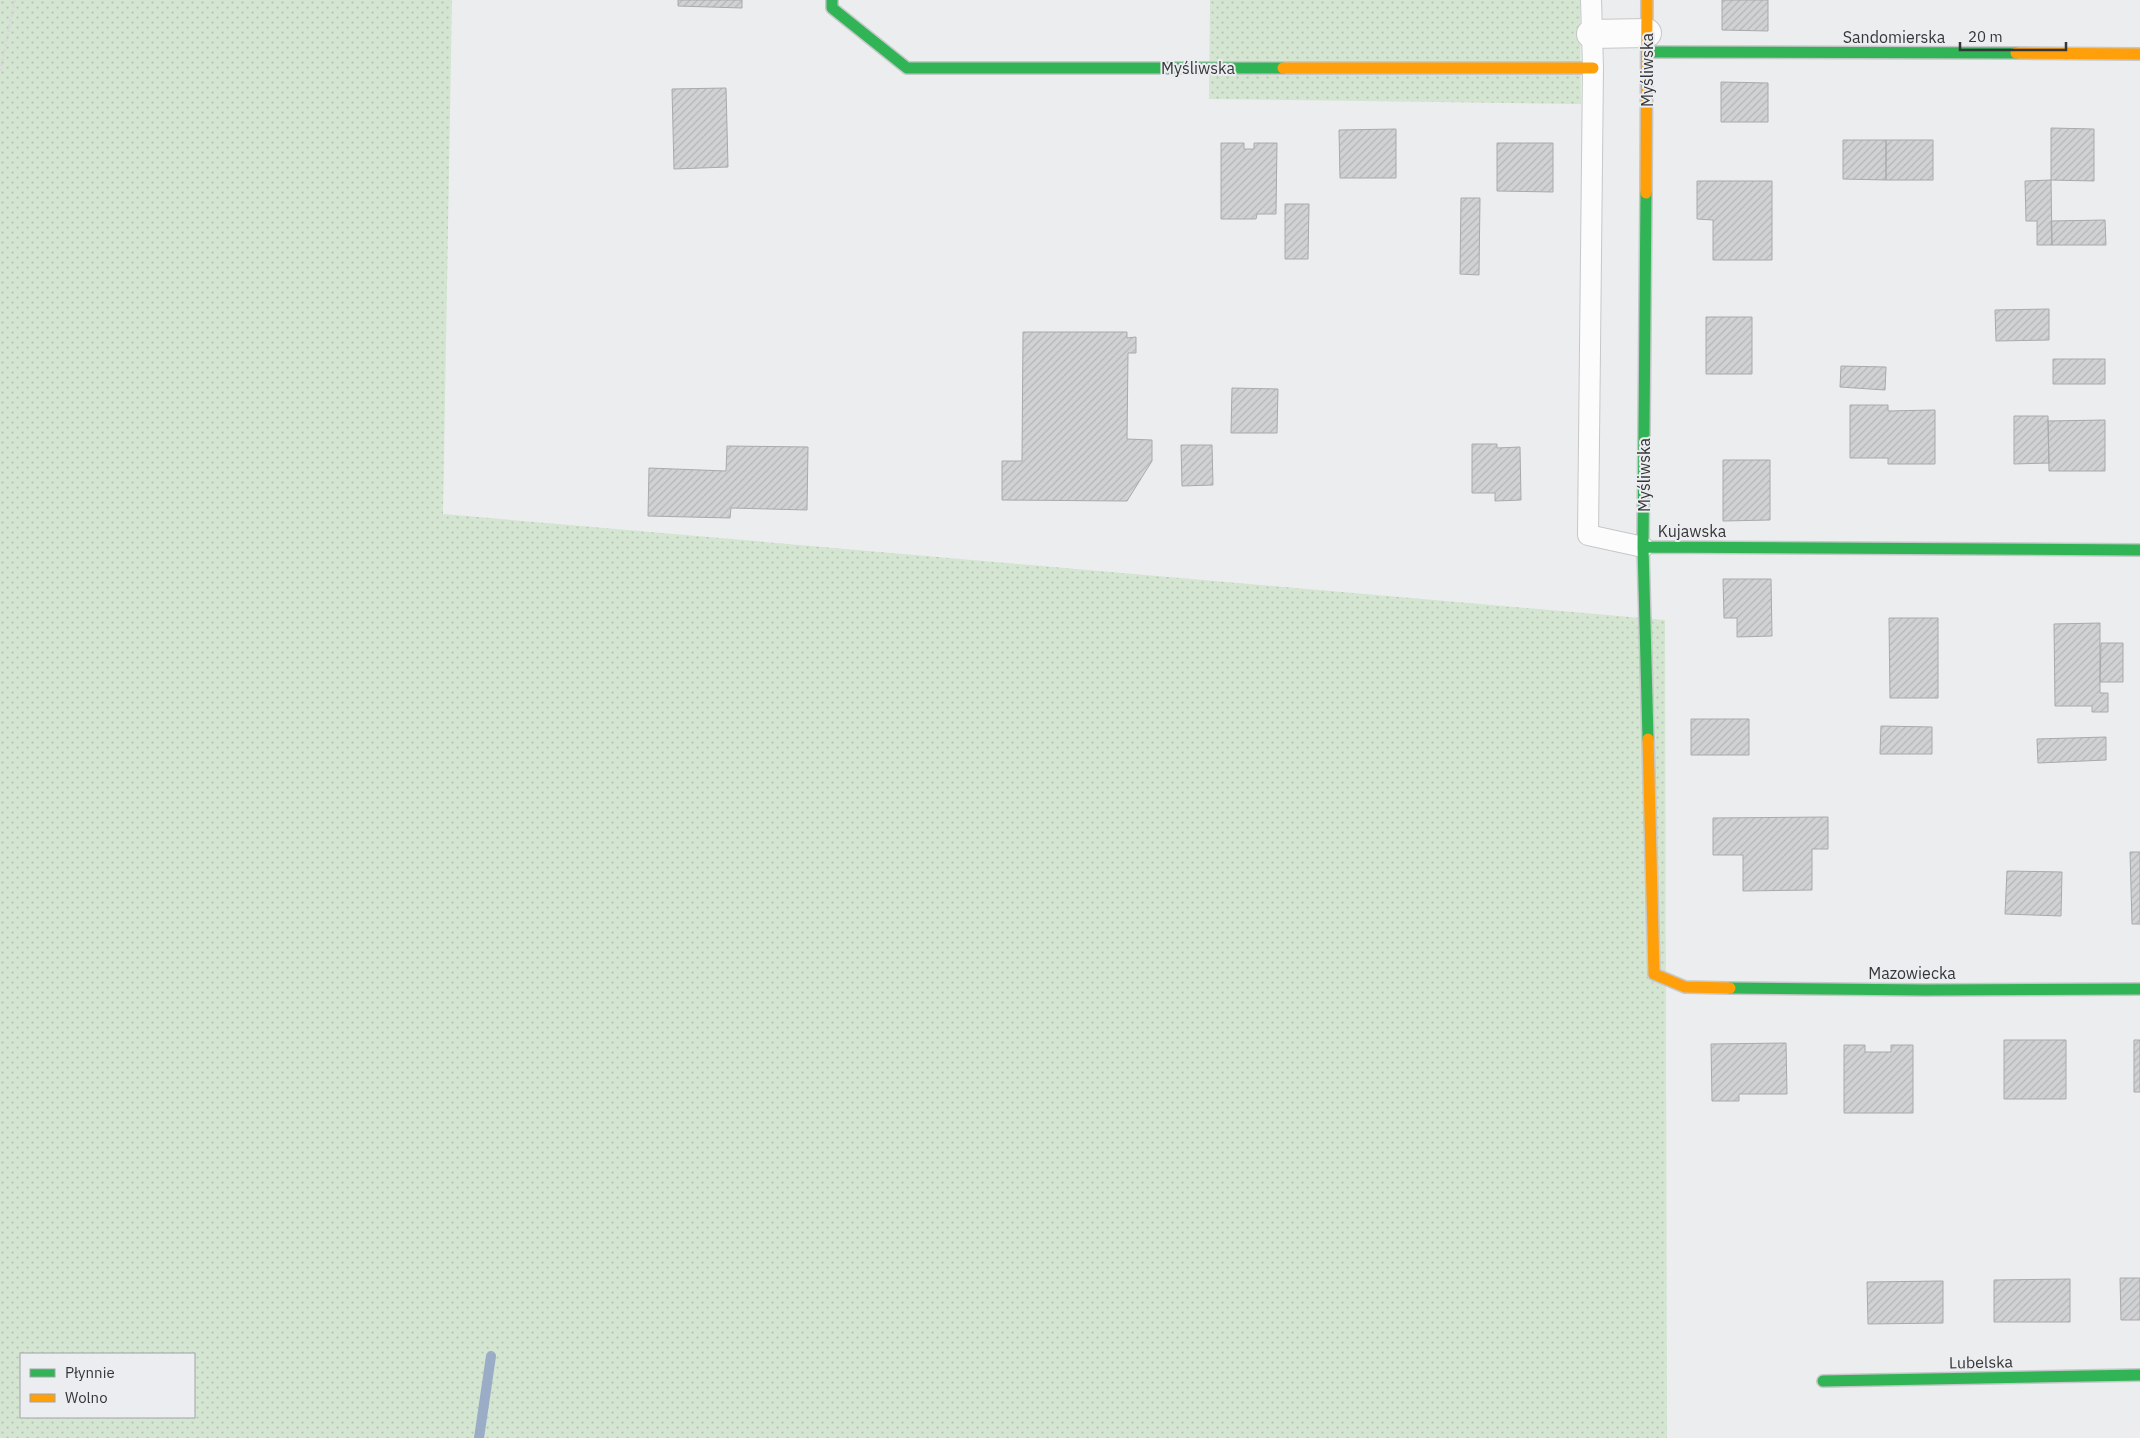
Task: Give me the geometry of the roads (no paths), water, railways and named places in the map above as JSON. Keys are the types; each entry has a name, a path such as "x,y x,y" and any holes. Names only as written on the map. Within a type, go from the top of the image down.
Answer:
{"street":[{"name":"Myśliwska","path":"832,0 832,8 907,68 1593,68"},
{"name":"Myśliwska","path":"1643,547 1647,0"},
{"path":"1591,34 1647,43"},
{"name":"Sandomierska","path":"1647,43 2140,54"},
{"name":"Kujawska","path":"1685,987 1654,974 1643,547 2140,550"},
{"name":"Mazowiecka","path":"1685,987 1925,990 2140,989"},
{"name":"Lubelska","path":"1823,1381 2140,1375"}],"lane":[{"path":"1591,0 1593,68 1588,534 1643,547"}],"waterway":[{"path":"479,1438 491,1356"}]}
